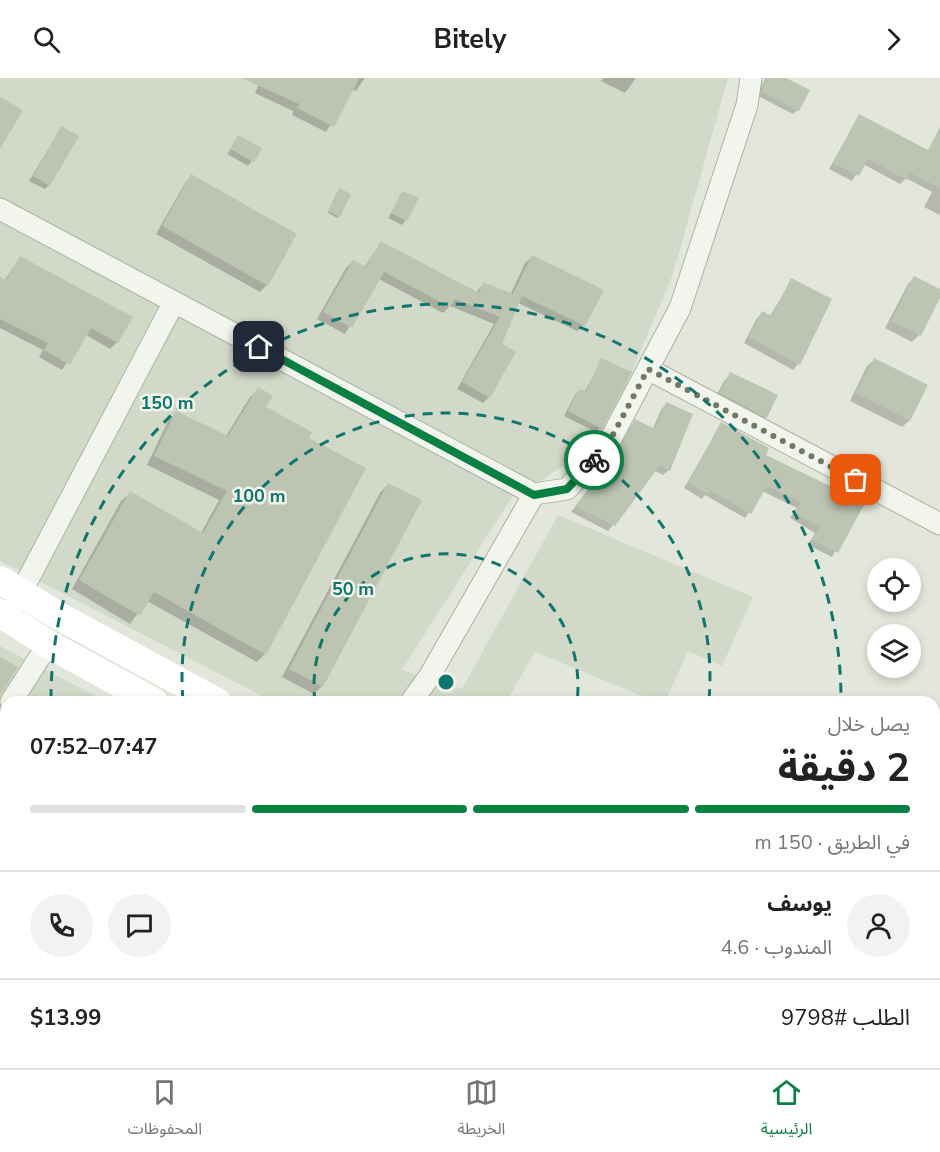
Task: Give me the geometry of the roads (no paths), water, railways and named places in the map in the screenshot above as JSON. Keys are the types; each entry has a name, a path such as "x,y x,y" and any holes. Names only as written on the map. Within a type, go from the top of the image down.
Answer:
{"main road":[{"path":"11,587 57,615 206,696"},
{"path":"3,615 48,644 143,696"}],"street":[{"path":"0,209 534,495 567,489 607,446 680,308 747,105 751,78"},
{"path":"3,615 11,587 174,302"},
{"path":"648,369 940,524"},
{"path":"415,696 429,677 534,495"},
{"path":"15,696 48,644"}]}
